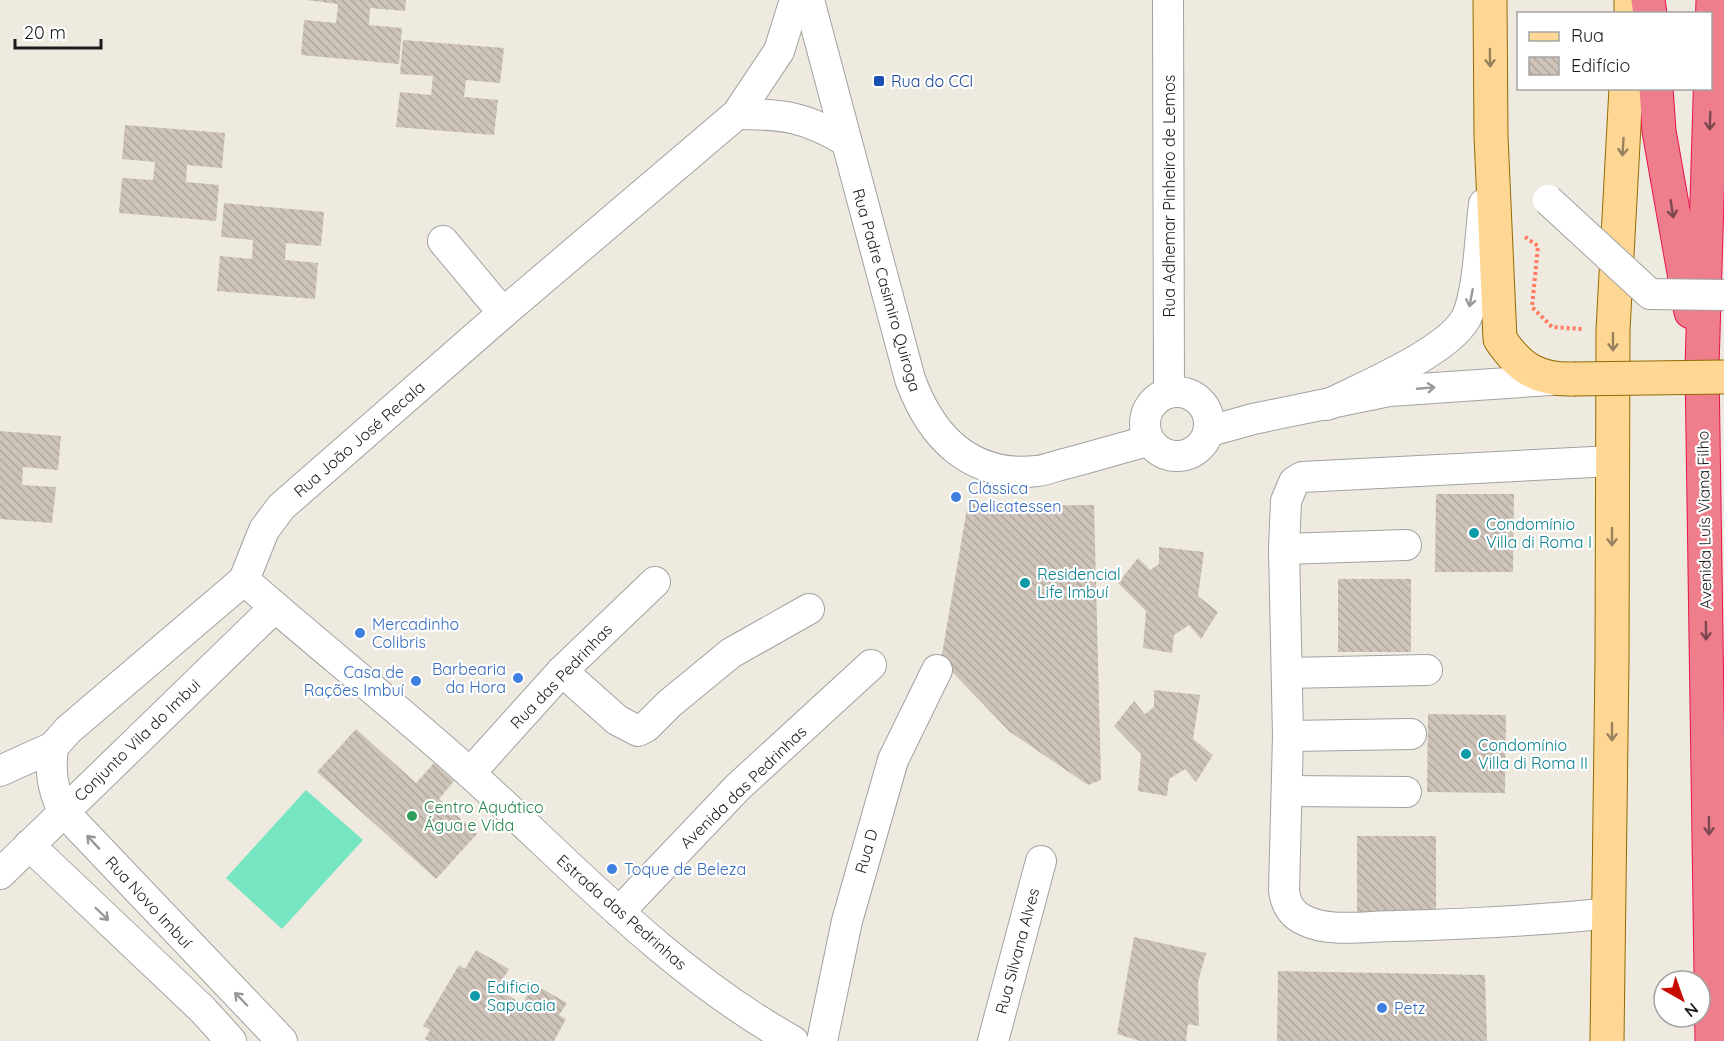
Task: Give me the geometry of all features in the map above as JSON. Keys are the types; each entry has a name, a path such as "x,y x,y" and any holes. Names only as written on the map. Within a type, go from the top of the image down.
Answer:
{"highway":[{"name":"Avenida Luís Viana Filho","path":"1712,1041 1713,0"},
{"path":"1656,90 1659,131 1678,245 1713,372"}],"main road":[{"path":"1492,2 1491,136 1500,339 1510,354 1526,368 1562,379 1713,372"},
{"path":"1607,1041 1610,913 1612,330 1626,90"}],"street":[{"name":"Rua João José Recala","path":"0,771 53,747 68,730 244,580 264,530 281,507 503,313 737,114 779,51 795,0"},
{"name":"Rua Padre Casimiro Quiroga","path":"810,0 910,379 919,405 944,440 963,456 979,463 1006,470 1037,471 1108,452 1146,431"},
{"name":"Rua Adhemar Pinheiro de Lemos","path":"1168,0 1169,392"},
{"path":"737,114 793,117 816,124 846,141"},
{"path":"1327,405 1426,355 1458,330 1468,314 1491,136"},
{"path":"1548,201 1650,294 1724,295"},
{"path":"443,240 503,313"},
{"path":"1209,422 1253,419 1389,391 1562,379"},
{"path":"1169,392 1193,395 1209,422 1200,449 1182,457 1162,454 1146,431 1152,402 1169,392"},
{"path":"1610,913 1523,923 1320,925 1303,920 1286,904 1284,891 1288,791 1288,673 1284,549 1286,501 1294,482 1302,477 1612,460"},
{"path":"1284,549 1406,545"},
{"name":"Estrada das Pedrinhas","path":"244,580 470,773 619,912 695,976 759,1022 793,1041"},
{"name":"Rua das Pedrinhas","path":"470,773 561,671 655,582"},
{"name":"Conjunto Vila do Imbui","path":"0,874 274,607"},
{"path":"561,671 617,720 638,730 646,727 669,704 731,653 809,609"},
{"name":"Avenida das Pedrinhas","path":"619,912 738,787 871,665"},
{"name":"Rua D","path":"822,1041 847,921 893,760 937,670"},
{"path":"1288,673 1427,670"},
{"path":"1288,736 1411,734"},
{"name":"Rua Novo Imbuí","path":"53,747 51,768 53,790 63,811 282,1041"},
{"path":"1288,791 1406,792"},
{"path":"29,845 203,1010 231,1041"},
{"name":"Rua Silvana Alves","path":"993,1041 1041,861"},
{"path":"127,938 156,910"}],"path":[{"path":"1538,246 1532,307 1552,327"}],"green space":[{"path":"306,790 363,840 282,929 226,878"}],"building":[{"path":"306,0 406,0 405,11 370,8 369,25 402,28 399,64 301,55 304,20 336,23 338,4"},
{"path":"403,40 504,48 500,83 466,80 464,97 498,100 494,135 396,127 400,92 431,95 433,76 400,74"},
{"path":"125,125 225,133 222,168 187,165 186,182 219,185 216,221 119,213 122,178 153,180 155,162 122,159"},
{"path":"224,203 324,212 321,246 286,243 285,260 318,263 315,299 217,291 220,256 252,259 253,240 221,237"},
{"path":"0,431 61,436 58,470 23,467 22,485 56,487 52,523 0,519"},
{"name":"Condomínio Villa di Roma I","path":"1436,494 1514,494 1513,572 1435,572"},
{"name":"Residencial Life Imbuí","path":"969,497 992,506 1094,505 1101,780 1088,785 1010,732 941,660"},
{"path":"1159,547 1204,552 1198,596 1218,612 1201,639 1189,625 1174,635 1172,653 1143,648 1146,611 1118,583 1138,558 1150,570 1159,564"},
{"path":"1338,579 1411,579 1411,652 1338,652"},
{"path":"1154,690 1200,695 1193,739 1213,755 1196,782 1185,769 1169,779 1167,796 1138,791 1141,754 1114,726 1134,701 1145,714 1154,707"},
{"name":"Condomínio Villa di Roma II","path":"1428,714 1506,715 1505,793 1427,792"},
{"name":"Centro Aquático Água e Vida","path":"356,729 416,783 434,763 454,781 439,799 477,834 436,879 317,772"},
{"path":"1357,836 1436,836 1436,915 1357,915"},
{"path":"1134,937 1206,953 1198,982 1199,1026 1188,1024 1186,1041 1140,1041 1117,1034"},
{"name":"Edificio Sapucaia","path":"476,950 509,969 497,989 522,1004 534,984 567,1003 559,1015 566,1019 554,1041 429,1041 425,1039 430,1030 423,1026 459,965 465,969"},
{"name":"Petz","path":"1278,971 1485,975 1487,1041 1277,1041"}],"place":[{"name":"Rua do CCI","path":"879,81"},
{"name":"Clássica Delicatessen","path":"956,497"},
{"name":"Condomínio Villa di Roma I","path":"1474,533"},
{"name":"Residencial Life Imbuí","path":"1025,583"},
{"name":"Mercadinho Colibris","path":"360,633"},
{"name":"Barbearia da Hora","path":"518,678"},
{"name":"Casa de Rações Imbuí","path":"416,681"},
{"name":"Condomínio Villa di Roma II","path":"1466,754"},
{"name":"Centro Aquático Água e Vida","path":"412,816"},
{"name":"Toque de Beleza","path":"612,869"},
{"name":"Edificio Sapucaia","path":"475,996"},
{"name":"Petz","path":"1382,1008"}]}
